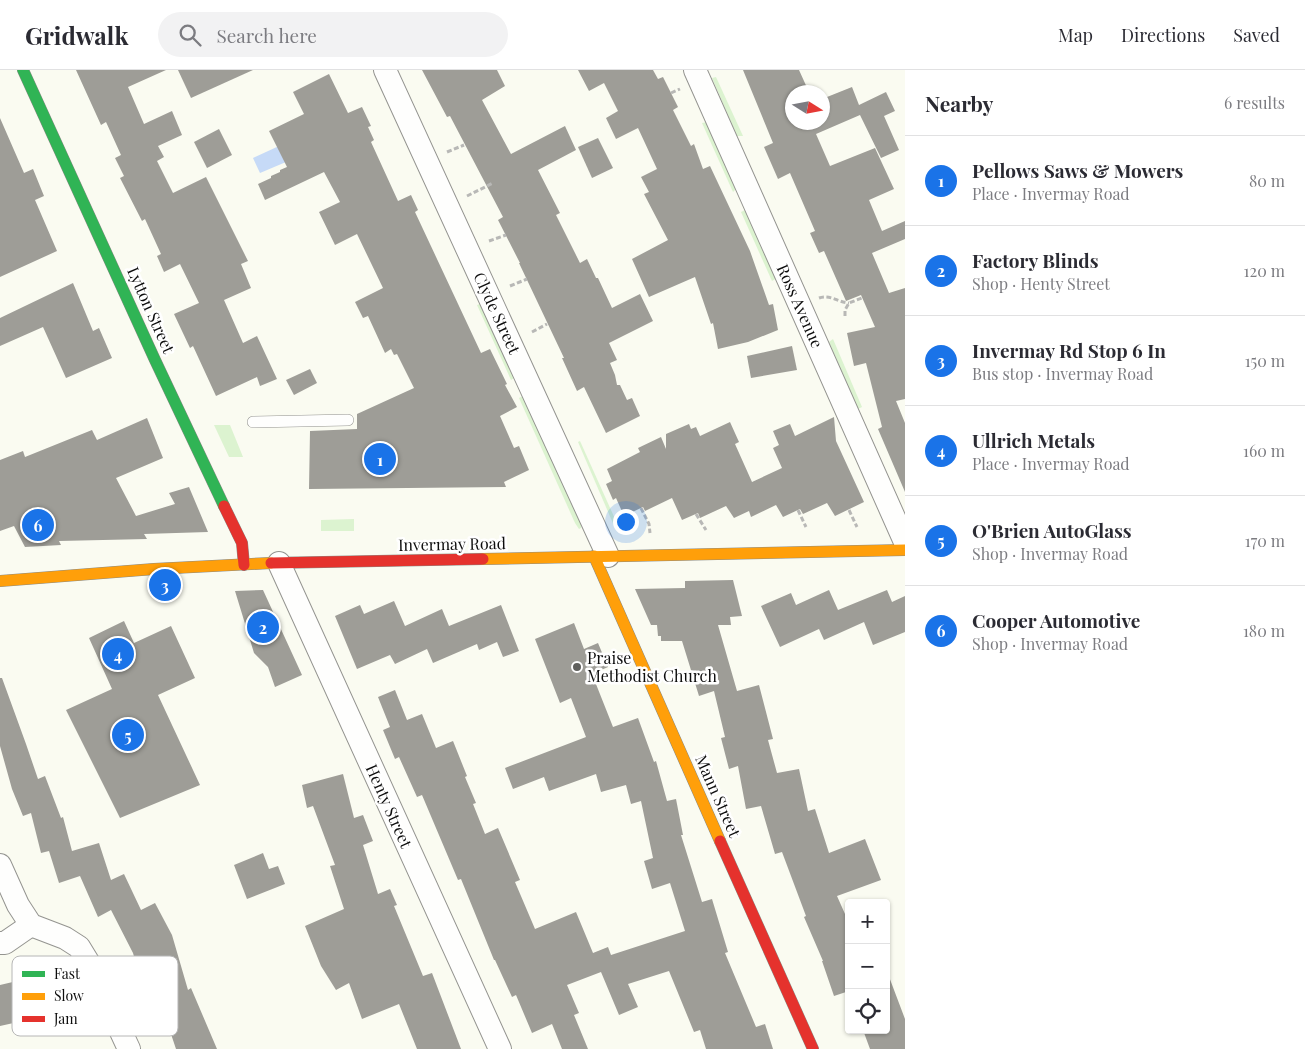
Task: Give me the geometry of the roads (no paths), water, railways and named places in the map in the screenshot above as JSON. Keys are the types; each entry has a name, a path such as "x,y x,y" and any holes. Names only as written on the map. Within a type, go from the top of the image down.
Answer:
{"street":[{"name":"Lytton Street","path":"24,70 156,360 242,543 244,565"},
{"name":"Clyde Street","path":"385,70 601,556"},
{"name":"Ross Avenue","path":"690,78 905,542"},
{"name":"Invermay Road","path":"0,581 279,563 905,550"},
{"name":"Mann Street","path":"601,556 813,1049"},
{"name":"Henty Street","path":"279,563 500,1049"},
{"path":"0,864 18,905 31,926 65,938 79,947 84,956"},
{"path":"0,943 5,942 31,926"},
{"path":"123,1036 129,1049"}],"lane":[{"path":"253,422 348,420"}],"water":[{"path":"279,146 286,162 260,173 253,158"}],"place":[{"name":"Pellows Saws & Mowers","path":"380,459"},
{"name":"Cooper Automotive","path":"38,525"},
{"name":"Invermay Rd Stop 6 In","path":"165,585"},
{"name":"Factory Blinds","path":"263,627"},
{"name":"Ullrich Metals","path":"118,654"},
{"name":"Praise Methodist Church","path":"577,667"},
{"name":"O'Brien AutoGlass","path":"128,735"}]}
